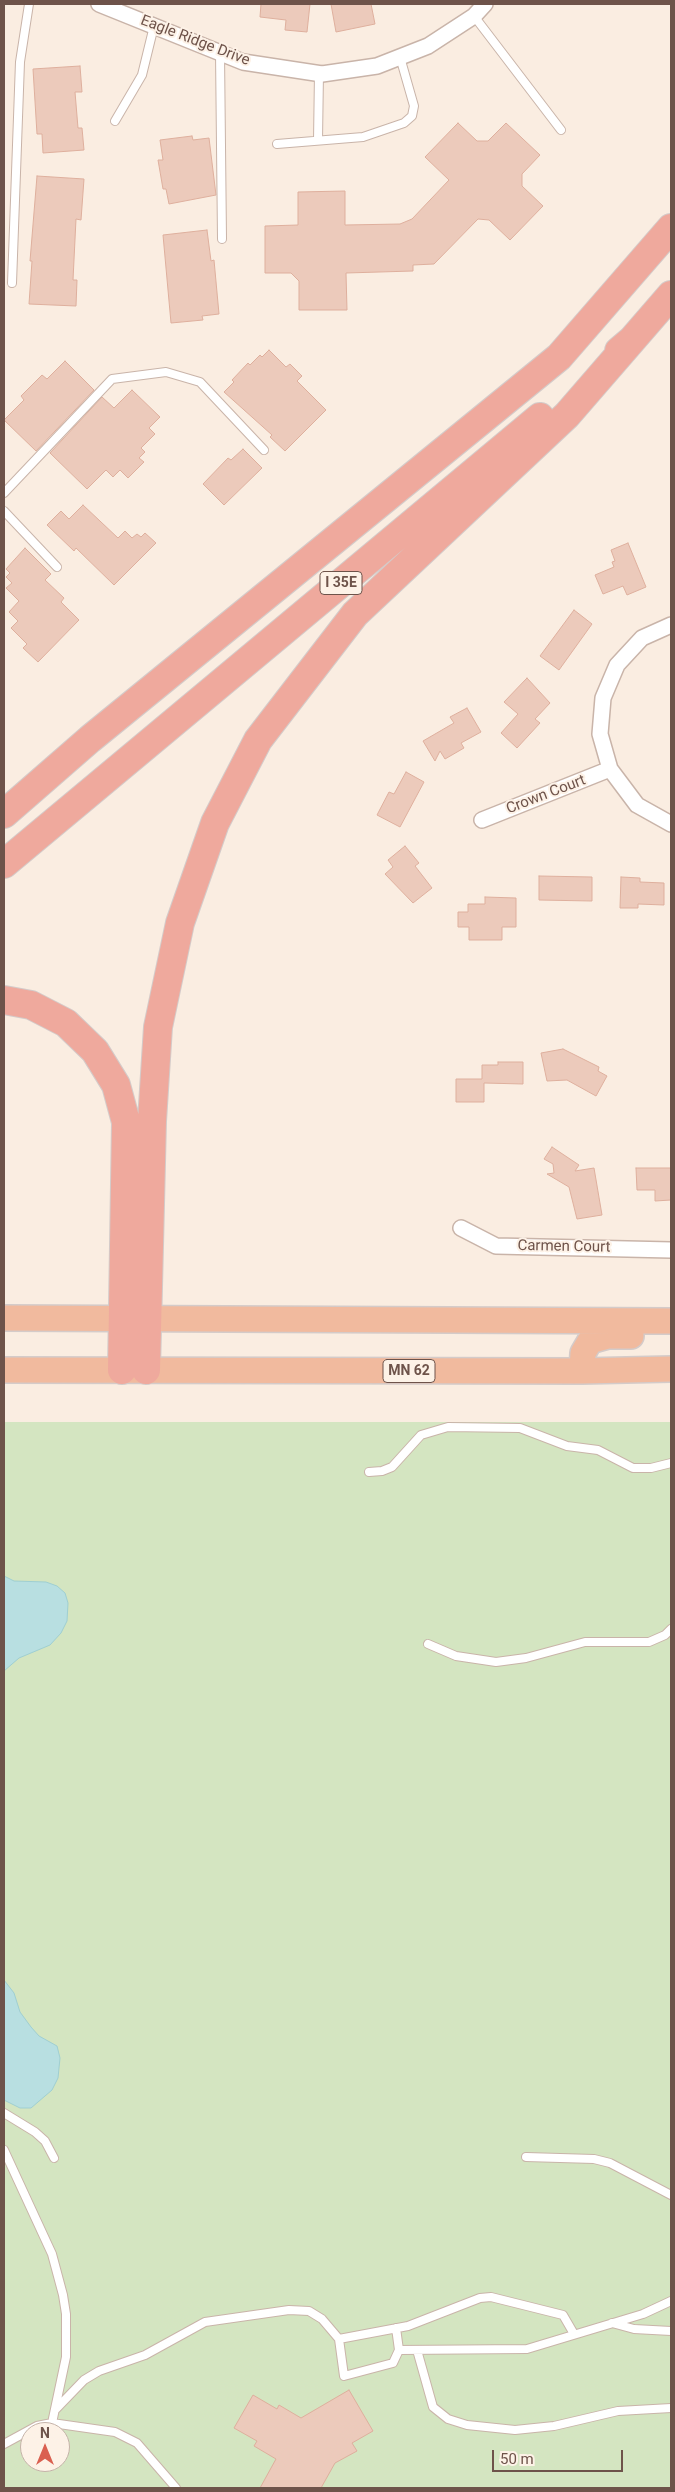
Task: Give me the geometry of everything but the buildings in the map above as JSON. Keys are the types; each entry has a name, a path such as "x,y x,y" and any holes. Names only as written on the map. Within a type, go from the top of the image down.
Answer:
{"highway":[{"name":"I 35E","path":"4,814 90,739 558,357 671,228"},
{"name":"I 35E","path":"4,864 632,340 671,295"},
{"path":"134,1319 152,1121 158,1027 180,923 215,823 258,740 354,614 568,415 632,340"},
{"path":"4,800 90,739"},
{"path":"4,1000 31,1005 66,1023 95,1051 116,1085 126,1122 134,1319 134,1370"},
{"path":"4,1318 671,1321"},
{"path":"582,1371 583,1352 590,1341 598,1338 671,1336"},
{"name":"MN 62","path":"4,1370 582,1371 671,1369"}],"street":[{"name":"Eagle Ridge Drive","path":"99,4 243,62 319,73 377,66 428,46 474,16 485,4"},
{"path":"671,624 642,638 617,665 603,698 600,734 610,769 637,805 671,824"},
{"name":"Crown Court","path":"482,820 610,769"},
{"name":"Carmen Court","path":"461,1228 496,1246 671,1250"}],"lane":[{"path":"12,283 20,62 29,4"},
{"path":"474,16 561,130"},
{"path":"115,121 142,75 154,26"},
{"path":"220,53 222,239"},
{"path":"277,144 363,137 404,124 412,116 414,106 400,57"},
{"path":"318,140 319,73"},
{"path":"4,493 112,379 166,372 200,382 264,450"},
{"path":"4,511 57,567"},
{"path":"369,1472 382,1471 392,1467 420,1435 448,1427 520,1428 567,1446 598,1450 633,1468 651,1468 671,1463"},
{"path":"428,1644 456,1656 496,1662 526,1658 585,1642 649,1642 665,1635 671,1629"},
{"path":"4,2113 40,2136 54,2158"},
{"path":"4,2150 59,2273 66,2314 67,2336 64,2372 52,2422"},
{"path":"526,2157 594,2159 610,2163 671,2195"},
{"path":"338,2339 408,2326 480,2298 491,2297 563,2315 574,2334"},
{"path":"399,2350 527,2348 643,2314 671,2301"},
{"path":"56,2409 84,2380 99,2371 144,2355 205,2322 289,2310 308,2311 322,2319 338,2339 344,2376 394,2363 399,2350 396,2328"},
{"path":"612,2323 634,2329 671,2331"},
{"path":"417,2350 433,2407 448,2419 466,2425 515,2430 554,2426 618,2411 671,2408"},
{"path":"70,2426 114,2432 137,2443 176,2488"},
{"path":"4,2444 20,2435"}],"green space":[{"path":"4,1422 671,1422 671,2488 4,2488"}],"water":[{"path":"4,1576 14,1581 46,1582 57,1586 65,1593 68,1603 67,1621 61,1633 50,1645 19,1658 4,1671"},
{"path":"4,1980 14,1993 20,2012 39,2036 57,2046 60,2058 58,2078 52,2090 31,2108 20,2108 4,2100"}]}
